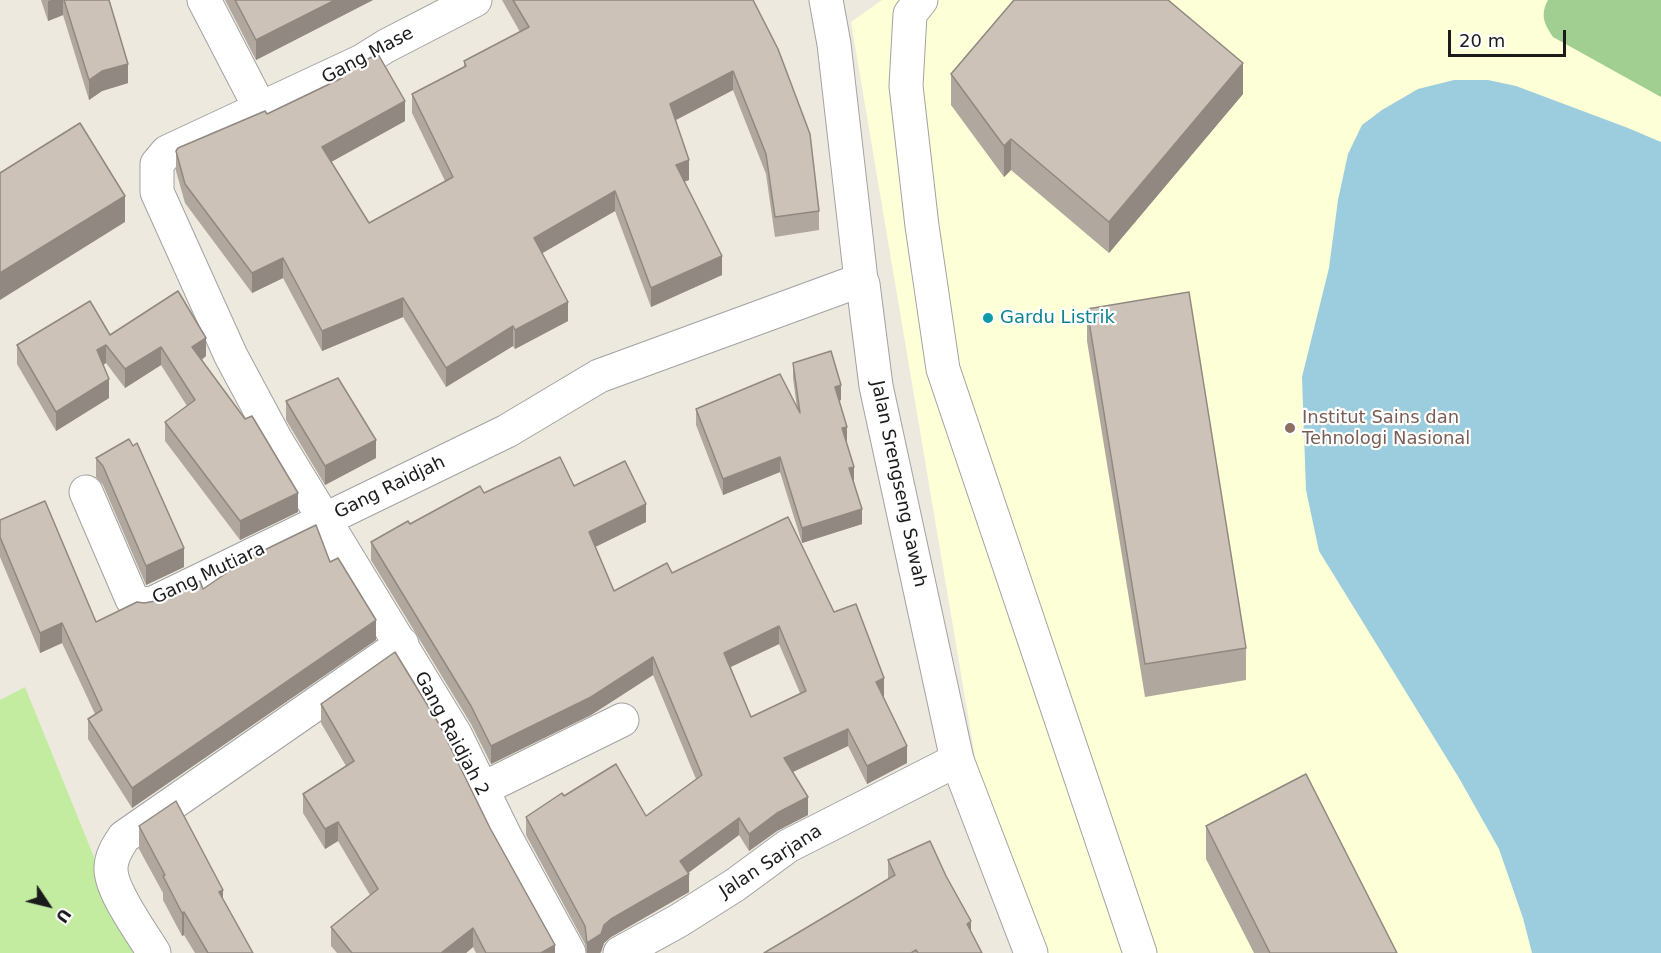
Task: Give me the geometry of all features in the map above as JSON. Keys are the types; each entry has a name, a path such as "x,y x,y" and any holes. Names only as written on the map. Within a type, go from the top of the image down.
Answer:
{"street":[{"path":"204,0 261,110"},
{"name":"Gang Mase","path":"261,110 362,61 475,0"},
{"name":"Jalan Srengseng Sawah","path":"826,0 841,99 861,280 876,386 957,760 1031,953"},
{"path":"921,0 910,14 906,86 922,226 943,369 1140,953"},
{"name":"Gang Raidjah","path":"261,110 167,152 157,164 157,192 231,356 276,440 326,520 507,431 599,376 861,280"},
{"name":"Gang Mutiara","path":"86,492 132,599 142,604 153,603 326,520"},
{"name":"Gang Raidjah 2","path":"326,520 454,734 506,838 569,953"},
{"path":"154,953 115,889 111,868 115,852 124,837 402,644"},
{"path":"482,789 622,720"},
{"name":"Jalan Sarjana","path":"620,953 678,921 735,885 788,846 957,760"}],"shaded area":[{"name":"Institut Sains dan Tehnologi Nasional","path":"882,0 1661,0 1661,953 1047,953 988,834 851,22"}],"green space":[{"path":"1548,0 1661,0 1661,97 1553,37 1544,19 1544,10"},
{"path":"25,687 133,953 0,953 0,700"}],"water":[{"path":"1454,80 1488,80 1516,86 1661,142 1661,953 1532,953 1523,918 1499,849 1459,778 1319,551 1306,490 1302,377 1329,268 1338,200 1348,154 1362,125 1382,110 1418,89"}],"building":[{"path":"64,0 109,0 128,64 102,71 89,80"},
{"path":"235,0 335,0 256,40"},
{"path":"513,0 753,0 778,49 810,134 819,211 775,217 766,154 733,71 670,104 689,160 676,165 722,256 651,288 615,191 534,238 568,302 515,330 513,326 446,368 403,298 322,331 283,258 252,273 185,184 176,151 178,148 265,111 267,114 342,78 339,73 378,54 405,101 322,147 369,223 453,177 412,94 466,66 464,61 529,27"},
{"path":"1014,0 1168,0 1243,63 1109,222 1011,139 1004,146 951,74"},
{"path":"80,123 125,196 0,273 0,173"},
{"path":"178,291 206,338 192,347 245,419 252,416 298,493 240,521 165,422 195,400 161,347 125,369 106,345 97,350 109,379 56,412 17,345 90,301 110,335"},
{"path":"1189,292 1246,648 1145,664 1087,309"},
{"path":"831,351 841,385 835,387 847,427 842,428 854,467 849,468 862,509 802,528 780,457 723,479 696,409 780,374 800,413 793,363"},
{"path":"338,378 376,440 325,466 286,401"},
{"path":"129,439 133,446 137,443 184,548 146,566 103,466 96,458"},
{"path":"560,457 574,486 625,461 646,504 589,532 614,591 667,563 672,573 788,517 834,612 856,604 884,678 876,682 907,746 867,766 848,729 784,758 808,797 777,813 749,834 739,818 680,861 689,874 611,919 604,925 601,934 587,943 585,926 526,817 562,793 564,796 616,764 646,816 702,775 653,657 591,697 491,746 471,706 371,542 408,521 410,524 480,486 484,493","holes":["779,626 806,691 751,717 724,653"]},
{"path":"45,501 96,622 137,602 161,600 200,581 203,589 250,557 316,525 330,562 338,558 376,620 132,788 88,719 102,710 62,623 40,633 0,537 0,520"},
{"path":"395,652 439,724 490,828 555,945 541,953 486,953 473,928 441,953 352,953 331,927 378,889 338,822 325,829 303,794 354,761 321,704"},
{"path":"1306,774 1397,953 1270,953 1206,826"},
{"path":"176,801 223,890 219,892 253,953 208,953 184,912 182,913 163,876 165,875 139,826"},
{"path":"930,841 971,921 967,924 982,953 918,953 916,950 911,953 764,953 895,875 888,860"}],"place":[{"name":"Gardu Listrik","path":"988,318"},
{"name":"Institut Sains dan Tehnologi Nasional","path":"1290,428"}]}
